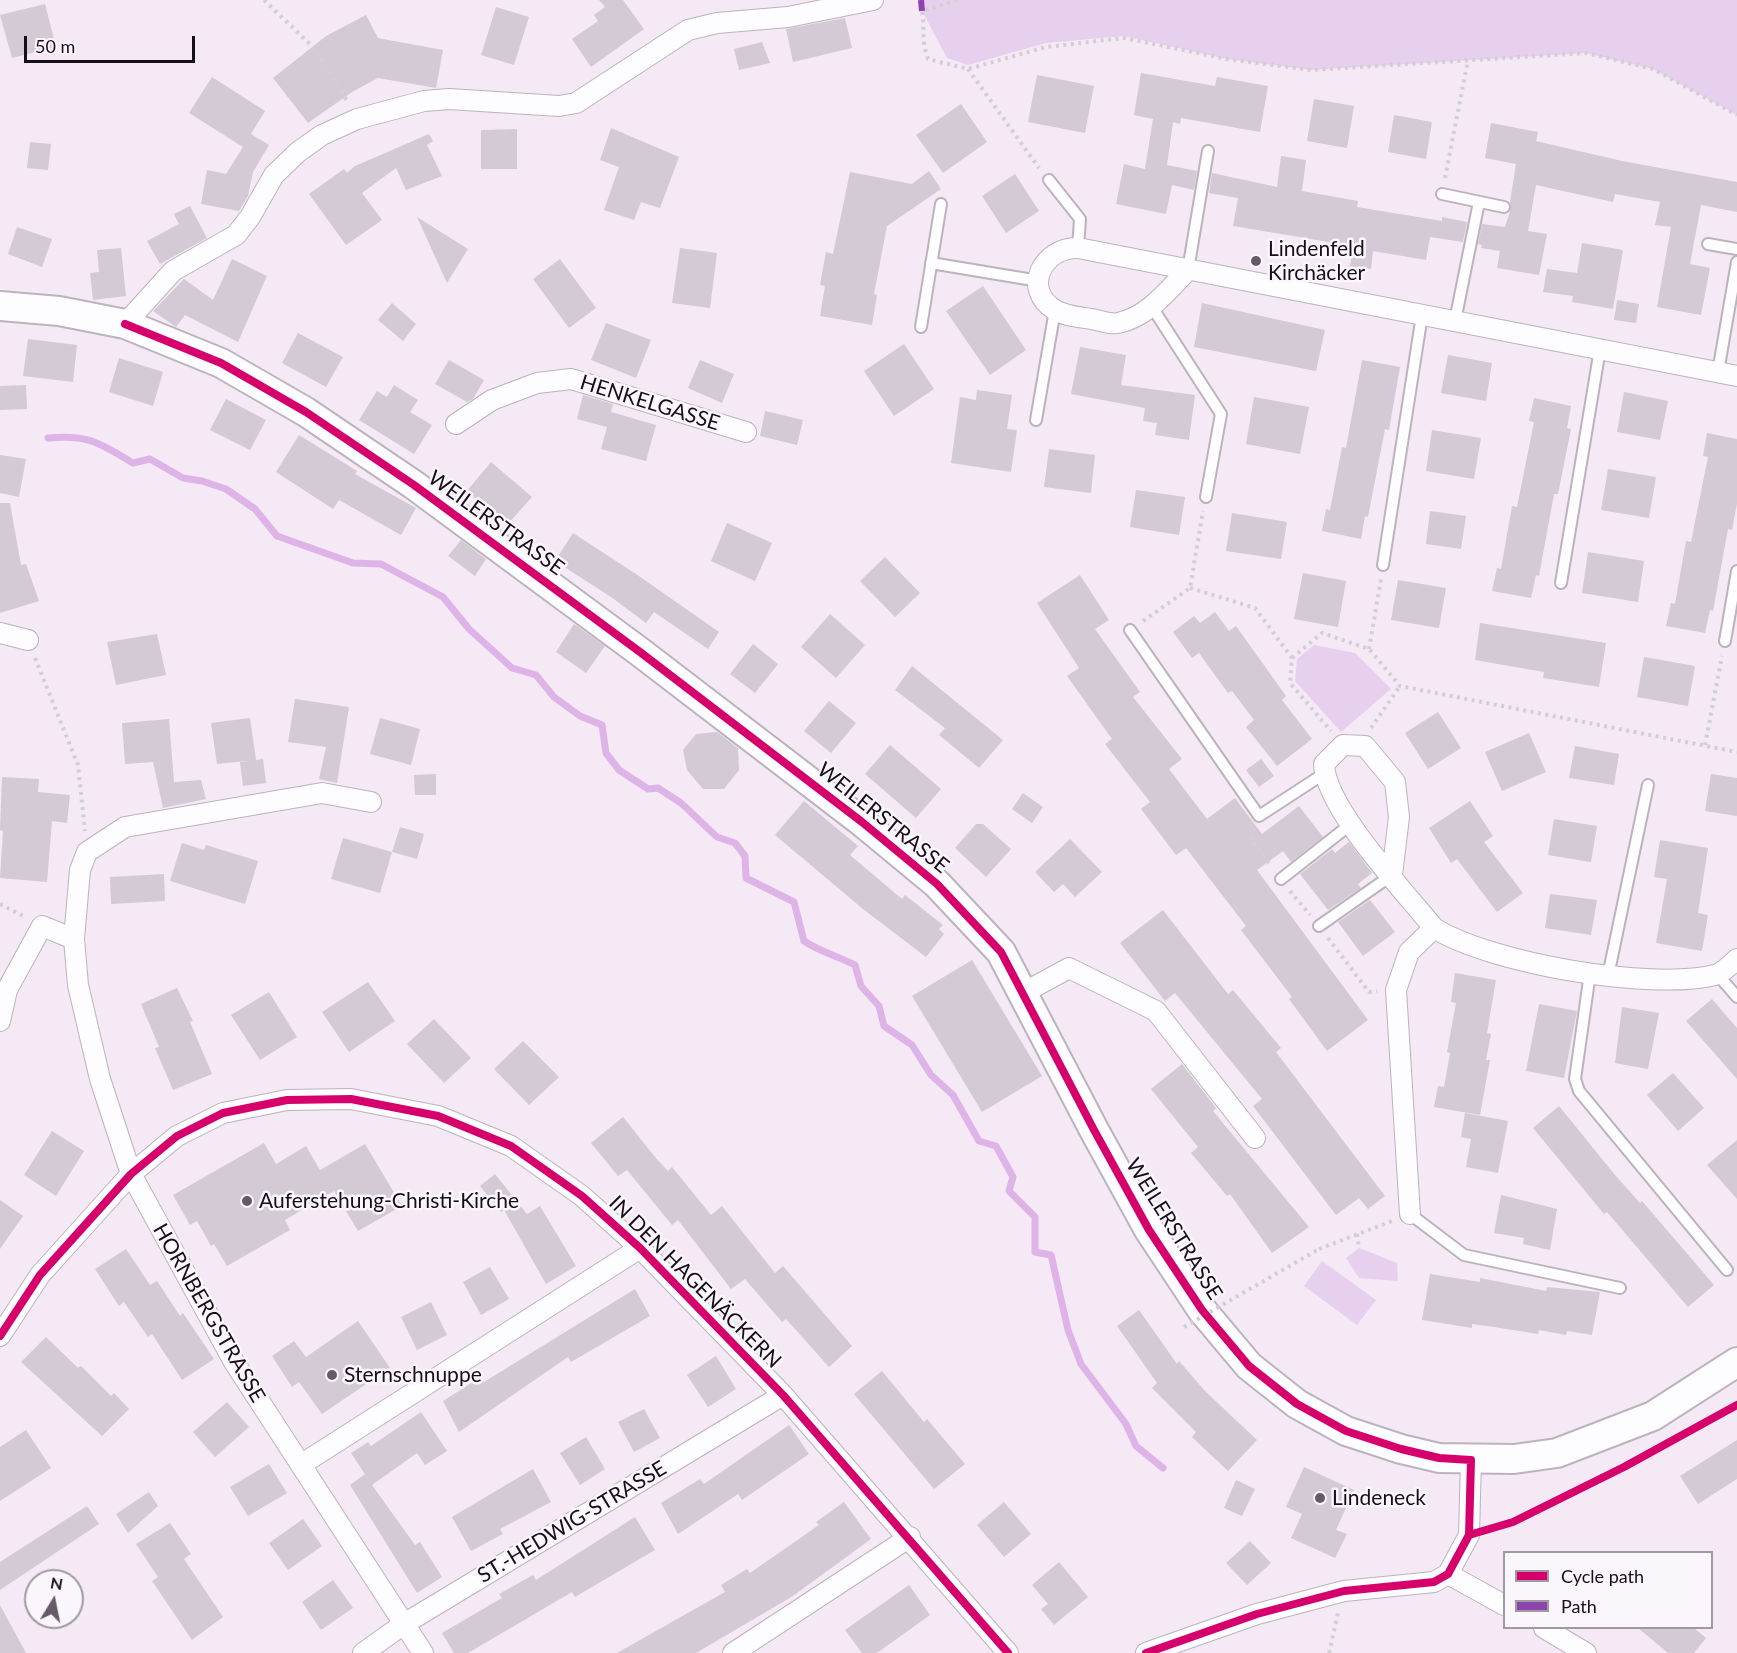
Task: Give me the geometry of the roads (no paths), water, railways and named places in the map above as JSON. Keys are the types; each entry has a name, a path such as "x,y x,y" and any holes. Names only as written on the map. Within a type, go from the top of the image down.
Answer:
{"main road":[{"name":"WEILERSTRASSE","path":"0,306 59,312 125,324 221,363 306,412 414,485 640,652 862,822 937,884 1001,952 1149,1230 1202,1310 1249,1366 1297,1404 1346,1431 1401,1449 1439,1458 1514,1459 1557,1453 1653,1416 1737,1362"}],"street":[{"path":"125,324 173,271 236,234 250,217 274,175 298,152 322,135 357,119 424,101 449,99 559,106 576,103 688,30 717,23 788,16 873,0"},
{"path":"1188,270 1152,307 1117,324 1055,310 1041,292 1039,281 1041,269 1056,252 1067,248 1078,248 1728,374"},
{"name":"HENKELGASSE","path":"456,424 492,400 537,382 571,379 746,432"},
{"path":"0,633 28,640"},
{"path":"1392,875 1399,816 1395,783 1365,746 1343,745 1324,764 1327,784 1352,824 1392,875 1434,928 1452,939 1479,949 1539,964 1599,974 1676,980 1718,975 1737,959"},
{"name":"HORNBERGSTRASSE","path":"371,802 322,793 232,806 125,826 87,852 80,870 74,939 78,985 100,1078 131,1174 234,1362 423,1653"},
{"path":"0,1021 7,990 42,926 74,939"},
{"path":"1410,1214 1396,990 1409,952 1434,928"},
{"path":"1023,993 1069,968 1156,1011 1255,1138"},
{"name":"IN DEN HAGENÄCKERN","path":"0,1336 40,1275 131,1174 177,1136 223,1113 287,1100 351,1099 438,1116 511,1146 582,1196 640,1248 783,1395 910,1537 1008,1653"},
{"path":"302,1464 640,1248"},
{"name":"ST.-HEDWIG-STRASSE","path":"363,1653 404,1624 783,1395"},
{"path":"1146,1653 1257,1614 1344,1591 1426,1584 1448,1574 1469,1535 1471,1460"},
{"path":"733,1653 910,1537"},
{"path":"1448,1574 1503,1604"},
{"path":"1546,1629 1586,1653"}],"lane":[{"path":"1188,270 1208,152"},
{"path":"1048,180 1080,219 1078,248"},
{"path":"1442,194 1504,207"},
{"path":"1455,321 1479,202"},
{"path":"921,327 941,204"},
{"path":"1708,244 1737,249"},
{"path":"1728,374 1737,262"},
{"path":"932,263 1039,281"},
{"path":"1152,307 1221,414 1206,496"},
{"path":"1036,420 1055,310"},
{"path":"1383,565 1422,315"},
{"path":"1561,583 1600,349"},
{"path":"1725,640 1737,571"},
{"path":"1130,630 1259,816 1325,773"},
{"path":"1648,785 1599,974 1575,1079 1579,1091 1727,1270"},
{"path":"1281,879 1352,824"},
{"path":"1319,926 1392,875"},
{"path":"1718,975 1737,997"},
{"path":"1410,1214 1464,1256 1620,1288"}],"waterway":[{"path":"48,438 84,439 111,450 133,463 150,459 183,478 202,481 226,489 255,509 277,536 353,563 381,564 443,597 469,629 512,668 536,675 554,697 580,716 602,725 606,753 619,770 648,789 658,788 681,803 717,837 735,843 745,856 746,878 794,902 804,941 855,965 861,986 879,1006 884,1026 912,1045 931,1075 953,1095 979,1141 996,1146 1013,1177 1009,1191 1035,1217 1035,1252 1051,1255 1068,1330 1081,1364 1126,1424 1136,1446 1163,1468"}],"place":[{"name":"Lindenfeld Kirchäcker","path":"1256,261"},
{"name":"Auferstehung-Christi-Kirche","path":"247,1201"},
{"name":"Sternschnuppe","path":"332,1375"},
{"name":"Lindeneck","path":"1320,1498"}]}
